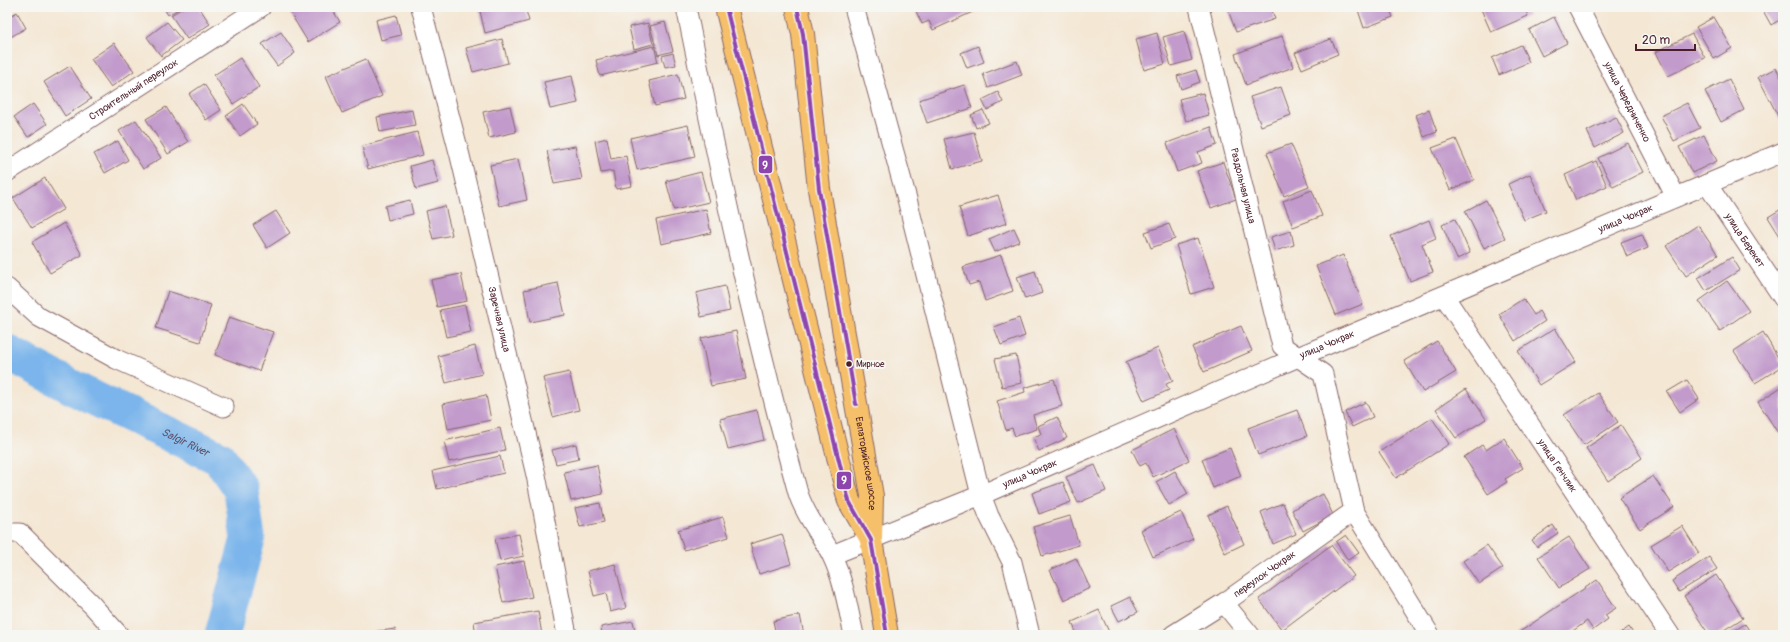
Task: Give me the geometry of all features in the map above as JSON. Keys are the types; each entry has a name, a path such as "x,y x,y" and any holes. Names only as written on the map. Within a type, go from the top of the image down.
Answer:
{"main road":[{"name":"Евпаторийское шоссе","path":"726,7 849,500 871,540"},
{"name":"Евпаторийское шоссе","path":"798,7 803,34 819,189 872,496 871,540"},
{"path":"871,540 887,635"}],"street":[{"name":"Строительный переулок","path":"7,172 261,7"},
{"name":"Заречная улица","path":"421,7 460,156 536,475 568,635"},
{"path":"686,7 748,295 799,495 814,528 832,556 842,584 854,635"},
{"path":"854,7 907,198 981,495 989,516 1012,562 1030,635"},
{"name":"Раздольная улица","path":"1199,7 1282,346 1323,374 1354,511 1430,635"},
{"name":"улица Чередниченко","path":"1578,7 1676,197"},
{"name":"улица Чокрак","path":"832,556 981,495 1298,357 1783,152"},
{"name":"улица Берекет","path":"1707,184 1783,298"},
{"path":"7,288 39,318 116,359 224,407"},
{"name":"улица Генчлик","path":"1444,296 1670,635"},
{"name":"переулок Чокрак","path":"1173,635 1224,603 1354,511"},
{"path":"7,533 20,533 119,635"},
{"path":"1224,603 1250,635"}],"building":[{"path":"163,7 176,7 178,9 168,15"},
{"path":"184,7 199,7 210,24 187,39 171,15"},
{"path":"295,7 331,7 340,22 308,42 289,11"},
{"path":"479,7 525,7 529,21 485,33"},
{"path":"914,7 976,7 977,10 933,30 929,21 922,24"},
{"path":"1227,7 1271,7 1275,19 1236,32"},
{"path":"1357,7 1389,7 1393,17 1364,28"},
{"path":"1480,7 1524,7 1528,16 1491,32"},
{"path":"1761,7 1783,7 1783,18 1771,25"},
{"path":"17,12 26,28 7,39 7,18"},
{"path":"396,15 401,35 381,40 376,20"},
{"path":"1554,17 1567,43 1542,56 1529,30"},
{"path":"1714,17 1732,48 1714,59 1696,27"},
{"path":"167,22 182,40 161,56 147,37"},
{"path":"665,22 673,51 658,55 650,26"},
{"path":"648,23 653,44 634,49 629,27"},
{"path":"1184,31 1192,60 1171,66 1163,37"},
{"path":"281,32 295,53 277,66 262,44"},
{"path":"1157,33 1165,64 1144,70 1136,39"},
{"path":"1692,34 1705,58 1668,76 1656,52"},
{"path":"1282,36 1293,67 1246,85 1235,54"},
{"path":"502,39 508,63 473,72 466,48"},
{"path":"1331,39 1338,54 1302,69 1295,53"},
{"path":"114,43 134,71 111,87 91,59"},
{"path":"1521,45 1529,62 1499,75 1492,58"},
{"path":"654,46 658,62 600,76 596,60"},
{"path":"978,46 984,62 967,68 961,53"},
{"path":"673,53 676,65 665,67 662,56"},
{"path":"240,58 259,87 233,104 214,75"},
{"path":"366,59 382,96 342,113 326,76"},
{"path":"1017,61 1022,75 988,88 983,74"},
{"path":"70,66 91,99 65,116 44,82"},
{"path":"1776,68 1783,81 1783,119 1780,120 1758,77"},
{"path":"1196,70 1200,82 1181,89 1177,76"},
{"path":"678,74 684,99 655,106 649,81"},
{"path":"572,76 578,103 550,109 544,82"},
{"path":"1729,79 1744,110 1721,122 1705,91"},
{"path":"204,84 221,110 206,120 189,94"},
{"path":"964,85 972,108 927,123 919,100"},
{"path":"1281,87 1291,115 1261,126 1250,97"},
{"path":"998,92 1003,102 987,110 982,100"},
{"path":"1203,93 1209,115 1186,121 1179,99"},
{"path":"1687,103 1700,128 1674,141 1661,116"},
{"path":"33,104 47,124 28,137 14,117"},
{"path":"243,104 257,124 240,136 226,116"},
{"path":"510,106 516,132 489,138 483,112"},
{"path":"166,107 188,142 168,154 146,119"},
{"path":"412,110 415,125 380,132 377,117"},
{"path":"983,110 989,123 976,128 971,115"},
{"path":"1429,110 1437,132 1424,137 1416,115"},
{"path":"1616,117 1624,133 1595,148 1587,131"},
{"path":"136,120 161,158 143,169 119,131"},
{"path":"688,125 695,157 637,170 630,138"},
{"path":"1211,127 1217,145 1198,152 1202,163 1177,172 1167,143"},
{"path":"417,132 423,155 368,169 362,146"},
{"path":"974,132 982,161 952,169 944,139"},
{"path":"1704,135 1717,161 1692,173 1679,147"},
{"path":"607,138 611,159 626,156 632,186 616,189 613,171 601,173 595,141"},
{"path":"1456,139 1474,180 1450,190 1432,148"},
{"path":"118,141 128,160 105,173 94,154"},
{"path":"1628,143 1643,172 1613,187 1598,158"},
{"path":"1291,144 1309,186 1284,196 1267,153"},
{"path":"575,146 582,179 554,184 547,151"},
{"path":"518,159 527,200 499,206 490,165"},
{"path":"432,160 438,183 416,189 410,166"},
{"path":"1596,161 1607,186 1576,200 1565,175"},
{"path":"1223,162 1236,199 1211,208 1197,171"},
{"path":"701,172 709,202 674,210 666,181"},
{"path":"1530,174 1546,211 1524,220 1508,184"},
{"path":"45,178 64,209 32,228 13,198"},
{"path":"1312,190 1322,216 1293,227 1283,201"},
{"path":"998,195 1007,223 968,236 959,207"},
{"path":"410,200 413,214 388,220 385,206"},
{"path":"1486,200 1505,238 1484,248 1465,211"},
{"path":"445,206 452,235 433,239 426,211"},
{"path":"1783,208 1783,241 1768,217"},
{"path":"706,209 711,233 661,244 656,220"},
{"path":"276,211 290,233 267,248 253,225"},
{"path":"1455,219 1470,253 1457,259 1442,225"},
{"path":"1429,220 1436,238 1422,244 1433,272 1410,281 1391,236"},
{"path":"64,223 82,255 50,273 32,242"},
{"path":"1169,224 1175,239 1151,248 1145,232"},
{"path":"1698,225 1718,255 1686,276 1666,246"},
{"path":"1014,228 1020,241 995,252 989,239"},
{"path":"1291,231 1294,245 1275,251 1271,237"},
{"path":"1642,234 1648,248 1627,257 1621,242"},
{"path":"1198,238 1214,287 1191,294 1176,245"},
{"path":"1001,255 1013,291 985,301 979,282 969,285 963,267"},
{"path":"1343,255 1363,304 1336,315 1316,266"},
{"path":"1732,257 1740,270 1706,291 1698,278"},
{"path":"1035,271 1042,293 1025,299 1017,277"},
{"path":"461,274 467,301 437,307 431,280"},
{"path":"1727,281 1749,311 1720,331 1699,301"},
{"path":"558,283 565,315 530,322 524,290"},
{"path":"725,286 730,311 701,317 696,293"},
{"path":"168,291 211,305 200,342 156,328"},
{"path":"1523,299 1534,315 1539,311 1545,321 1515,341 1499,314"},
{"path":"465,305 471,332 446,337 440,310"},
{"path":"229,317 273,332 259,371 215,355"},
{"path":"1019,318 1025,336 1001,345 994,327"},
{"path":"1241,326 1252,351 1204,372 1192,347"},
{"path":"1555,328 1576,362 1539,385 1518,351"},
{"path":"736,331 746,379 711,386 701,338"},
{"path":"1763,332 1783,366 1755,383 1734,351"},
{"path":"1437,341 1456,372 1423,392 1404,361"},
{"path":"475,346 482,374 446,383 438,356"},
{"path":"1158,348 1173,381 1166,384 1169,390 1144,401 1126,362"},
{"path":"1016,355 1022,383 1002,387 995,359"},
{"path":"569,372 579,410 553,417 543,378"},
{"path":"1054,379 1062,406 1033,415 1037,429 1015,436 1012,428 1006,430 997,401 1025,392 1024,388"},
{"path":"1687,380 1699,399 1680,412 1667,392"},
{"path":"1783,386 1783,430 1778,433 1758,402"},
{"path":"1466,389 1486,419 1456,438 1436,409"},
{"path":"1598,393 1618,422 1584,445 1564,415"},
{"path":"486,395 491,420 448,429 443,404"},
{"path":"1366,402 1373,417 1352,427 1345,412"},
{"path":"757,410 764,440 728,449 720,419"},
{"path":"1297,410 1307,436 1258,455 1248,428"},
{"path":"1057,417 1067,438 1039,451 1033,437 1041,434 1038,426"},
{"path":"1432,418 1449,444 1396,478 1379,452"},
{"path":"1621,425 1642,458 1608,481 1586,448"},
{"path":"500,428 505,450 449,462 444,441"},
{"path":"1174,429 1189,460 1153,477 1146,463 1140,466 1132,450"},
{"path":"1504,438 1523,468 1505,479 1507,482 1488,494 1464,457 1482,445 1486,450"},
{"path":"576,444 579,459 556,464 552,450"},
{"path":"1230,448 1241,476 1213,488 1202,459"},
{"path":"500,456 504,473 437,489 433,471"},
{"path":"597,465 603,494 571,501 564,472"},
{"path":"1095,465 1106,491 1078,503 1066,477"},
{"path":"1175,471 1188,494 1169,505 1156,482"},
{"path":"1653,476 1674,507 1640,529 1619,498"},
{"path":"1063,482 1071,502 1039,514 1032,493"},
{"path":"1323,494 1333,515 1303,531 1292,510"},
{"path":"600,503 604,522 580,527 575,508"},
{"path":"1283,503 1296,534 1273,544 1261,512"},
{"path":"1227,506 1244,544 1225,553 1208,515"},
{"path":"1181,512 1193,539 1153,557 1141,530"},
{"path":"1070,516 1079,545 1042,556 1033,527"},
{"path":"723,517 729,537 684,550 678,530"},
{"path":"1553,525 1558,533 1537,547 1532,540"},
{"path":"1682,526 1699,553 1668,572 1651,545"},
{"path":"519,534 524,556 500,561 495,539"},
{"path":"782,534 791,564 759,574 750,544"},
{"path":"1346,535 1359,553 1348,560 1336,542"},
{"path":"1569,537 1590,569 1559,588 1538,557"},
{"path":"1331,545 1354,576 1282,630 1259,599"},
{"path":"1487,545 1503,568 1479,584 1463,561"},
{"path":"1709,557 1717,569 1679,592 1672,581"},
{"path":"1076,558 1090,588 1064,600 1050,570"},
{"path":"524,561 532,597 503,603 495,567"},
{"path":"615,564 626,608 610,612 606,593 594,596 588,571"},
{"path":"1716,575 1743,618 1716,635 1709,635 1684,596"},
{"path":"1597,580 1616,608 1605,615 1608,619 1593,630 1587,621 1567,635 1515,635"},
{"path":"1130,597 1138,612 1119,621 1111,606"},
{"path":"1099,610 1109,632 1101,635 1077,635 1072,622"},
{"path":"538,611 542,635 476,635 474,622"},
{"path":"800,615 804,635 776,635 773,621"},
{"path":"633,621 636,635 602,635 601,627"},
{"path":"1745,624 1752,635 1727,635"},
{"path":"1629,627 1634,635 1618,635"},
{"path":"395,629 396,635 358,635 358,634"}],"waterway":[{"name":"Salgir River","path":"7,352 83,393 219,458 241,490 248,539 222,635"}],"transit line":[{"name":"9","path":"726,7 849,501 871,540 887,635"},
{"name":"9","path":"797,7 803,34 819,189 856,404"}],"place":[{"name":"Мирное","path":"849,364"}]}
